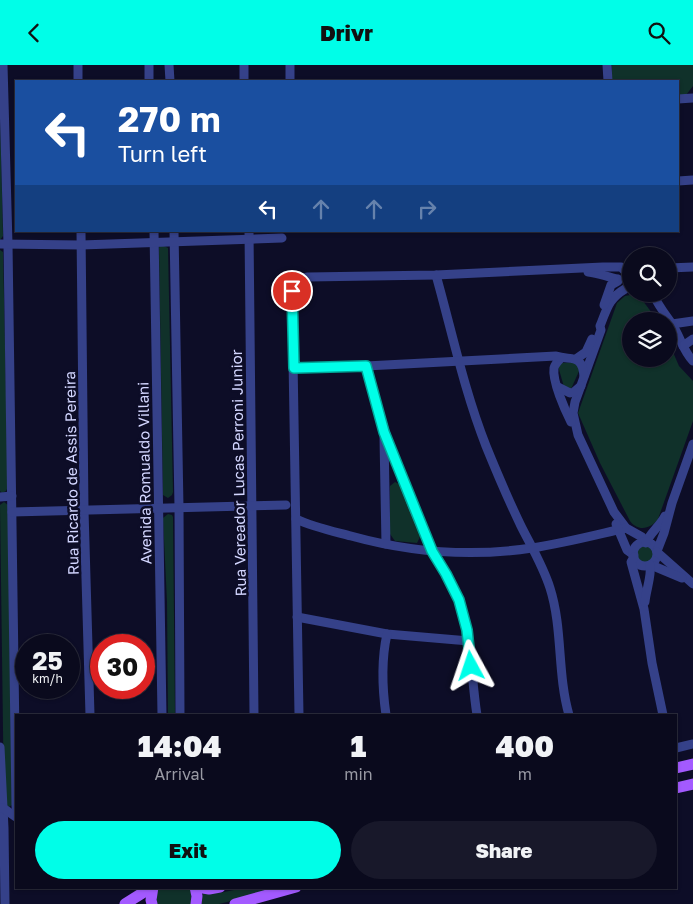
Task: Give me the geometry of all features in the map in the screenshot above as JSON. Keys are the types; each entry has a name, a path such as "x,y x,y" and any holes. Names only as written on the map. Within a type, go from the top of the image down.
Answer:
{"main road":[{"path":"677,768 693,764"},
{"path":"677,788 693,784"},
{"path":"125,904 150,889"},
{"path":"152,904 153,889"},
{"path":"196,889 196,904"},
{"path":"235,904 289,889"}],"street":[{"path":"3,65 4,244 12,496 15,733"},
{"path":"78,65 78,80"},
{"path":"149,65 149,80"},
{"path":"169,65 170,80"},
{"path":"244,65 244,80"},
{"path":"290,65 290,80"},
{"path":"608,65 608,80"},
{"path":"679,181 693,180"},
{"name":"Rua Ricardo de Assis Pereira","path":"81,232 84,510 90,714"},
{"name":"Avenida Romualdo Villani","path":"154,232 162,714"},
{"path":"174,232 179,507 180,714"},
{"path":"4,244 81,245 174,242 249,236 282,238"},
{"name":"Rua Vereador Lucas Perroni Junior","path":"249,236 254,714"},
{"path":"299,714 292,301 294,284 297,279 308,277 436,275 471,272 622,267"},
{"path":"677,267 693,267"},
{"path":"576,269 600,273 618,280 622,286"},
{"path":"605,315 603,307 608,291 622,273"},
{"path":"436,275 458,360 485,443 504,491 542,566 554,602 562,683 569,714"},
{"path":"294,368 523,357 556,356 576,359 586,352 612,298 622,293"},
{"path":"654,302 658,305"},
{"path":"657,302 663,312"},
{"path":"677,323 693,321"},
{"path":"578,435 573,409 601,330 600,326"},
{"path":"677,333 689,354"},
{"path":"689,354 693,339"},
{"path":"521,358 544,362 554,370"},
{"path":"561,358 554,370 558,387 570,420 614,512 627,550 640,565 651,565 691,583"},
{"path":"576,359 582,365 584,376"},
{"path":"366,366 384,432 432,551 459,600 469,641 472,687 477,714"},
{"path":"558,387 570,393 574,392 581,385"},
{"path":"384,432 386,544"},
{"path":"646,543 648,537 662,523 672,503 690,465 693,444"},
{"path":"0,497 12,496"},
{"path":"644,609 646,590 652,572 651,565 656,559 672,503"},
{"path":"12,512 286,505"},
{"path":"296,519 321,528 386,544 432,551 465,553 532,548 621,529 642,537 646,543"},
{"path":"663,714 652,663 644,609 631,562 638,545 646,543 653,545 691,583"},
{"path":"297,617 387,633 469,641"},
{"path":"386,714 383,692 383,653 387,633"},
{"path":"677,748 693,744"},
{"path":"0,749 1,808 4,829 2,874 5,904"},
{"path":"1,808 15,817"},
{"path":"4,829 15,819"}],"green space":[{"path":"612,65 693,65 693,86 686,95 679,97 679,80 612,80"},
{"path":"0,112 3,236 0,240"},
{"path":"160,244 168,248 173,492 168,498 163,495"},
{"path":"0,250 3,252 8,487 2,493 0,491"},
{"path":"622,299 622,302 644,302 651,312 622,312 622,367 677,367 677,361 693,381 693,421 658,519 652,525 644,528 637,527 630,521 600,463 578,413 617,303"},
{"path":"575,362 580,369 571,389 564,387 558,366 561,363"},
{"path":"395,482 399,484 421,535 417,543 395,541 390,534 390,486"},
{"path":"4,502 8,505 12,805 9,807 4,803 0,505"},
{"path":"168,514 173,517 175,714 168,714 167,602 163,518"},
{"path":"645,546 651,549 654,555 651,561 645,564 639,561 636,555 639,549"},
{"path":"158,889 189,889 192,895 191,904 157,904 156,894"},
{"path":"239,889 279,889 219,904 201,904 203,893 219,893"}],"route":[{"path":"292,291 294,368 366,366 384,432 432,551 453,586 459,600 469,641 471,666"}]}
